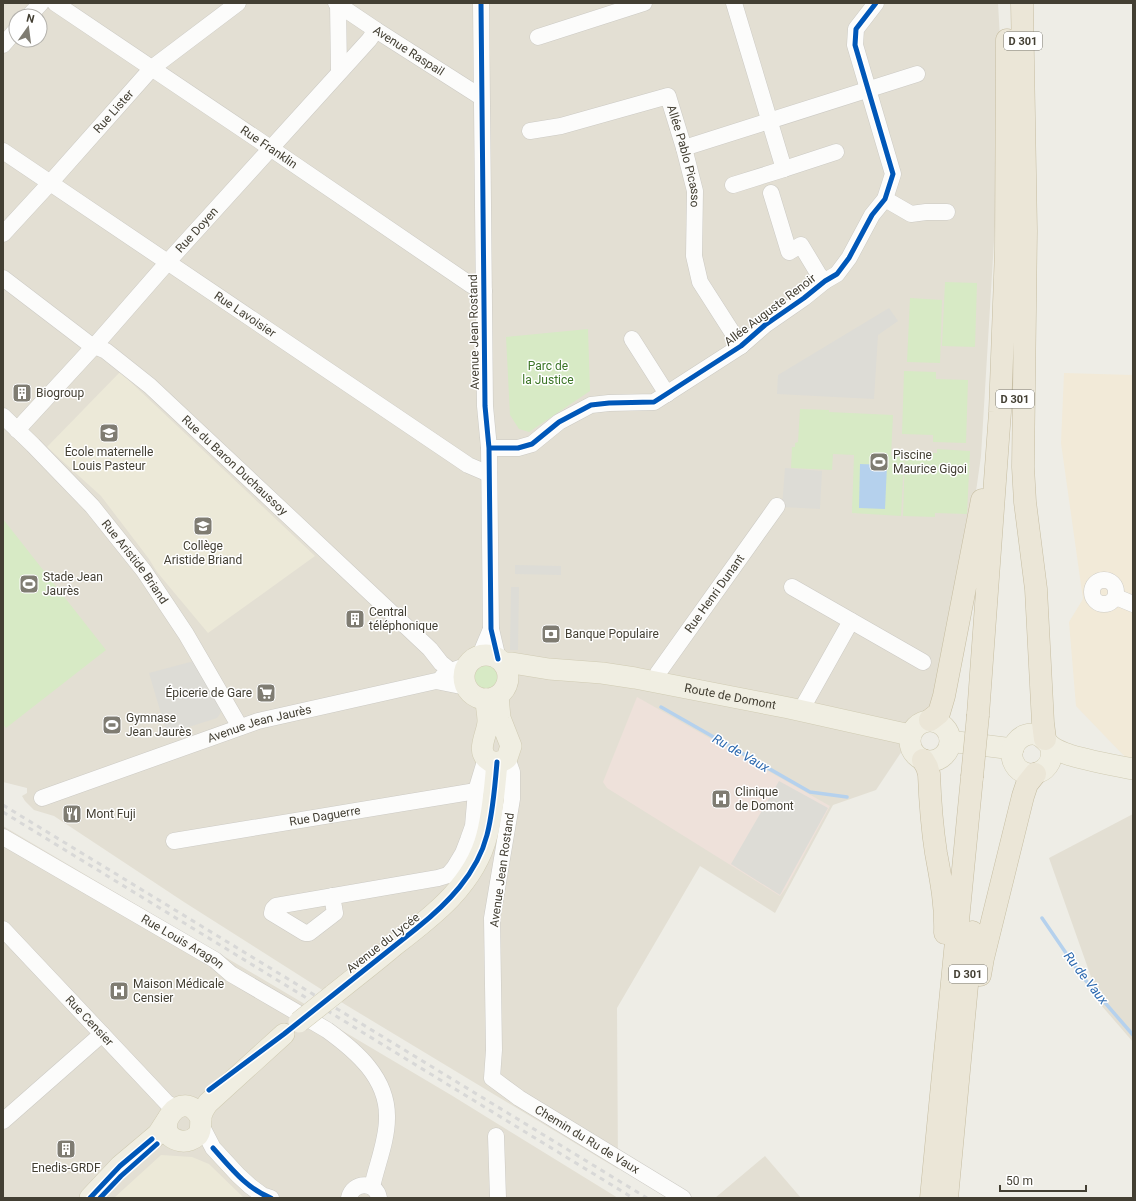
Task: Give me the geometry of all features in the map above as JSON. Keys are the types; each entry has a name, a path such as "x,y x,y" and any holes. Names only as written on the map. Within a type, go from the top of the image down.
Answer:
{"highway":[{"name":"D 301","path":"986,717 1006,250 1008,139 1007,3"},
{"name":"D 301","path":"931,1198 942,1167 979,777 1006,540 1016,379 1021,221 1023,80 1022,3"},
{"path":"1023,80 1026,231 1023,467 1025,502 1036,589 1043,723 1047,742"},
{"path":"930,720 939,713 944,696 983,493 1006,250"},
{"path":"923,760 929,774 934,830 945,915 942,1167"},
{"path":"942,1167 983,958 1027,784 1039,772"},
{"name":"D 301","path":"942,1167 947,1198"}],"main road":[{"name":"Route de Domont","path":"486,674 521,675 549,669 602,673 655,682 910,735"},
{"path":"466,687 473,695 479,698 486,674"},
{"name":"Avenue du Lycée","path":"486,674 488,725 482,746 497,759"},
{"name":"Avenue du Lycée","path":"90,1198 120,1166 158,1134 176,1111 201,1096 291,1028 436,912 454,894 468,876 479,856 487,835 497,759 511,746 500,718 486,674"},
{"path":"930,720 937,721 947,729 950,735 949,748 940,759 934,761 923,760 915,755 909,742 913,729 918,724 930,720"},
{"path":"1133,769 1070,755 1035,734 1024,736 1019,739 1013,749 1013,761 1016,766 1026,773 1058,768 1078,768 1133,780"},
{"path":"950,742 1013,749"},
{"path":"1039,772 1047,767 1052,757 1047,742"},
{"name":"Avenue du Lycée","path":"201,1122 204,1109 208,1103 291,1028"},
{"path":"100,1198 136,1162 157,1144 170,1140 184,1141 197,1135 201,1122 198,1114 194,1110 176,1111 166,1126 169,1133 174,1138 184,1141"}],"street":[{"name":"Rue Franklin","path":"55,3 471,285 484,291"},
{"name":"Rue Lister","path":"3,234 152,68 238,3"},
{"name":"Avenue Raspail","path":"337,3 376,30 481,97"},
{"path":"337,3 339,72"},
{"name":"Avenue Jean Rostand","path":"481,3 485,406 489,448 491,629 486,674"},
{"path":"538,37 608,8 644,3"},
{"path":"734,3 770,121 770,128 784,169"},
{"name":"Allée Auguste Renoir","path":"489,448 518,448 532,444 559,422 591,405 654,402 741,346 765,325 804,298 825,281 837,274 849,258 872,216 885,199 893,174 855,45 856,29 876,3"},
{"name":"Rue Doyen","path":"17,430 369,40 376,30"},
{"path":"684,148 918,74"},
{"name":"Allée Pablo Picasso","path":"530,131 561,126 668,96 695,191 694,256 700,282 741,346"},
{"name":"Rue Lavoisier","path":"3,151 468,465 489,474"},
{"path":"733,185 836,152"},
{"path":"770,193 789,252 801,245 819,275 825,281"},
{"path":"885,199 911,214 947,212"},
{"name":"Rue du Baron Duchaussoy","path":"3,278 94,346 106,352 150,386 400,620 430,649 441,663 486,674"},
{"path":"632,339 668,394"},
{"name":"Rue Aristide Briand","path":"3,416 92,506 144,571 186,634 240,727"},
{"name":"Rue Henri Dunant","path":"655,682 658,673 777,506"},
{"path":"792,587 923,662"},
{"path":"1116,597 1133,604"},
{"path":"803,712 805,703 851,621"},
{"name":"Avenue Jean Jaurès","path":"42,798 258,721 436,681 486,674"},
{"name":"Avenue Jean Jaurès","path":"436,681 466,687"},
{"name":"Avenue Jean Rostand","path":"492,1078 494,1050 492,918 512,799 512,772 497,759"},
{"path":"332,896 438,878 448,874 460,858 473,826 476,791 497,759"},
{"name":"Rue Daguerre","path":"174,841 476,791"},
{"name":"Rue Louis Aragon","path":"3,837 215,960 231,974 327,1030 340,1039 359,1056 378,1079 387,1105 388,1118 376,1193"},
{"name":"Rue Censier","path":"3,929 167,1103 174,1107 176,1111"},
{"path":"3,1121 102,1034"},
{"name":"Chemin du Ru de Vaux","path":"492,1078 519,1098 683,1198"},
{"path":"201,1122 213,1148 250,1186 271,1198"},
{"path":"496,1136 498,1198"},
{"path":"184,1141 200,1143 213,1148"},
{"path":"349,1198 352,1191 359,1186 368,1185 376,1193"}],"shaded area":[{"path":"3,3 998,3 1003,92 981,456 967,555 944,696 928,712 876,790 833,805 775,913 700,866 617,1008 618,1169 346,1005 184,902 54,816 34,810 22,796 27,793 27,788 3,782"},
{"path":"889,308 898,321 878,335 874,399 777,394 778,375"},
{"name":"Collège Aristide Briand","path":"120,372 315,556 208,633 157,572 149,559 101,496 47,447"},
{"path":"1064,373 1133,375 1133,761 1128,760 1076,706 1069,622 1083,599 1061,443"},
{"path":"785,468 822,471 820,509 782,507"},
{"path":"515,565 561,566 561,575 515,574"},
{"path":"511,587 519,587 518,650 510,650"},
{"path":"194,661 222,711 217,718 167,734 149,673"},
{"name":"Clinique de Domont","path":"637,697 830,806 786,888 780,896 607,788 603,782"},
{"path":"779,781 828,808 780,895 731,864"},
{"path":"1133,814 1133,1042 1101,1005 1049,858"},
{"path":"3,826 303,1003 326,1021 451,1095 618,1198 3,1198"},
{"path":"161,1155 192,1157 209,1164 244,1198 114,1198"},
{"path":"765,1156 801,1198 715,1198"}],"green space":[{"path":"945,282 977,283 975,347 942,346"},
{"path":"910,298 942,300 940,363 907,362"},
{"name":"Parc de la Justice","path":"588,329 590,391 529,432 519,429 510,415 506,337"},
{"path":"904,371 936,372 936,379 968,380 966,443 933,442 933,435 902,434"},
{"name":"Piscine Maurice Gigoi","path":"800,409 893,415 891,456 904,457 901,516 852,513 854,455 833,454 832,470 791,468 792,447 795,447 795,443 798,442"},
{"path":"937,449 970,451 967,514 935,513 935,517 903,516 905,452 937,453"},
{"name":"Stade Jean Jaurès","path":"3,519 106,650 6,728 3,724"},
{"path":"486,663 495,667 499,676 495,685 486,689 477,685 473,676 477,667"}],"water":[{"path":"860,464 887,465 885,509 859,508"}],"waterway":[{"name":"Ru de Vaux","path":"661,707 810,792 847,797"},
{"name":"Ru de Vaux","path":"1042,918 1081,975 1133,1035"}],"railway":[{"path":"3,805 647,1198"},
{"path":"3,812 633,1198"}],"cycle path":[{"path":"481,3 485,406 489,448 491,629 498,659"},
{"path":"489,448 518,448 532,444 559,422 591,405 654,402 741,346 765,325 804,298 825,281 837,274 849,258 872,215 885,199 893,174 855,45 856,29 876,3"},
{"path":"209,1090 284,1034 417,928 439,909 460,887 476,863 487,835 494,799 497,762"},
{"path":"90,1198 120,1166 152,1139"},
{"path":"100,1198 121,1176 157,1144"},
{"path":"213,1148 232,1170 247,1183 254,1189 271,1198"}],"place":[{"name":"Biogroup","path":"22,393"},
{"name":"École maternelle Louis Pasteur","path":"109,433"},
{"name":"Piscine Maurice Gigoi","path":"879,462"},
{"name":"Collège Aristide Briand","path":"203,526"},
{"name":"Stade Jean Jaurès","path":"29,584"},
{"name":"Central téléphonique","path":"355,619"},
{"name":"Banque Populaire","path":"551,634"},
{"name":"Épicerie de Gare","path":"266,693"},
{"name":"Gymnase Jean Jaurès","path":"112,725"},
{"name":"Clinique de Domont","path":"721,799"},
{"name":"Mont Fuji","path":"72,814"},
{"name":"Maison Médicale Censier","path":"119,991"},
{"name":"Enedis-GRDF","path":"66,1149"}]}
